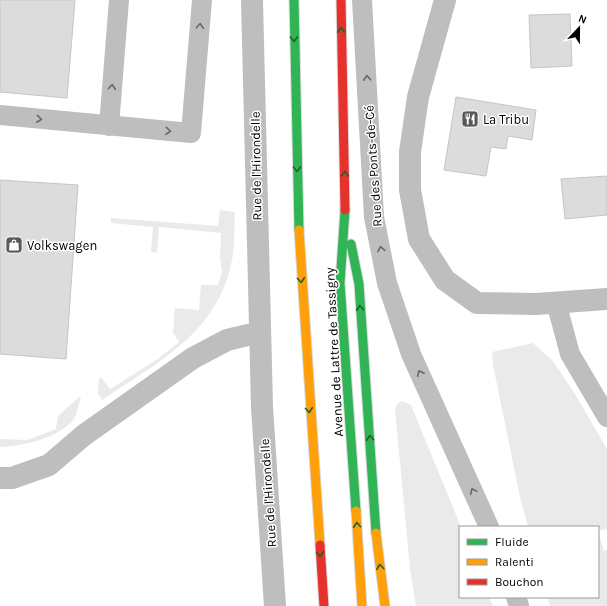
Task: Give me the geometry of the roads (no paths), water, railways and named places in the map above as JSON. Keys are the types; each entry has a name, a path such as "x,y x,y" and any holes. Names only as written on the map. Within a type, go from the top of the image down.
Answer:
{"main road":[{"path":"294,0 299,242 324,606"},
{"name":"Avenue de Lattre de Tassigny","path":"341,0 345,213 340,283 362,606"},
{"path":"345,213 359,284 378,551 384,606"}],"street":[{"name":"Rue de l'Hirondelle","path":"252,0 262,407 275,606"},
{"path":"445,0 418,97 410,152 410,190 419,238 445,280 477,303 510,305 607,299"},
{"path":"0,478 12,478 49,465 84,435 193,358 227,340 260,332"}],"lane":[{"path":"108,126 118,0"},
{"path":"0,115 191,133 202,0"},
{"name":"Rue des Ponts-de-Cé","path":"362,0 374,217 387,283 411,354 489,526"},
{"path":"556,302 570,354 607,417"}],"place":[{"name":"La Tribu","path":"470,119"},
{"name":"Volkswagen","path":"14,245"}]}
